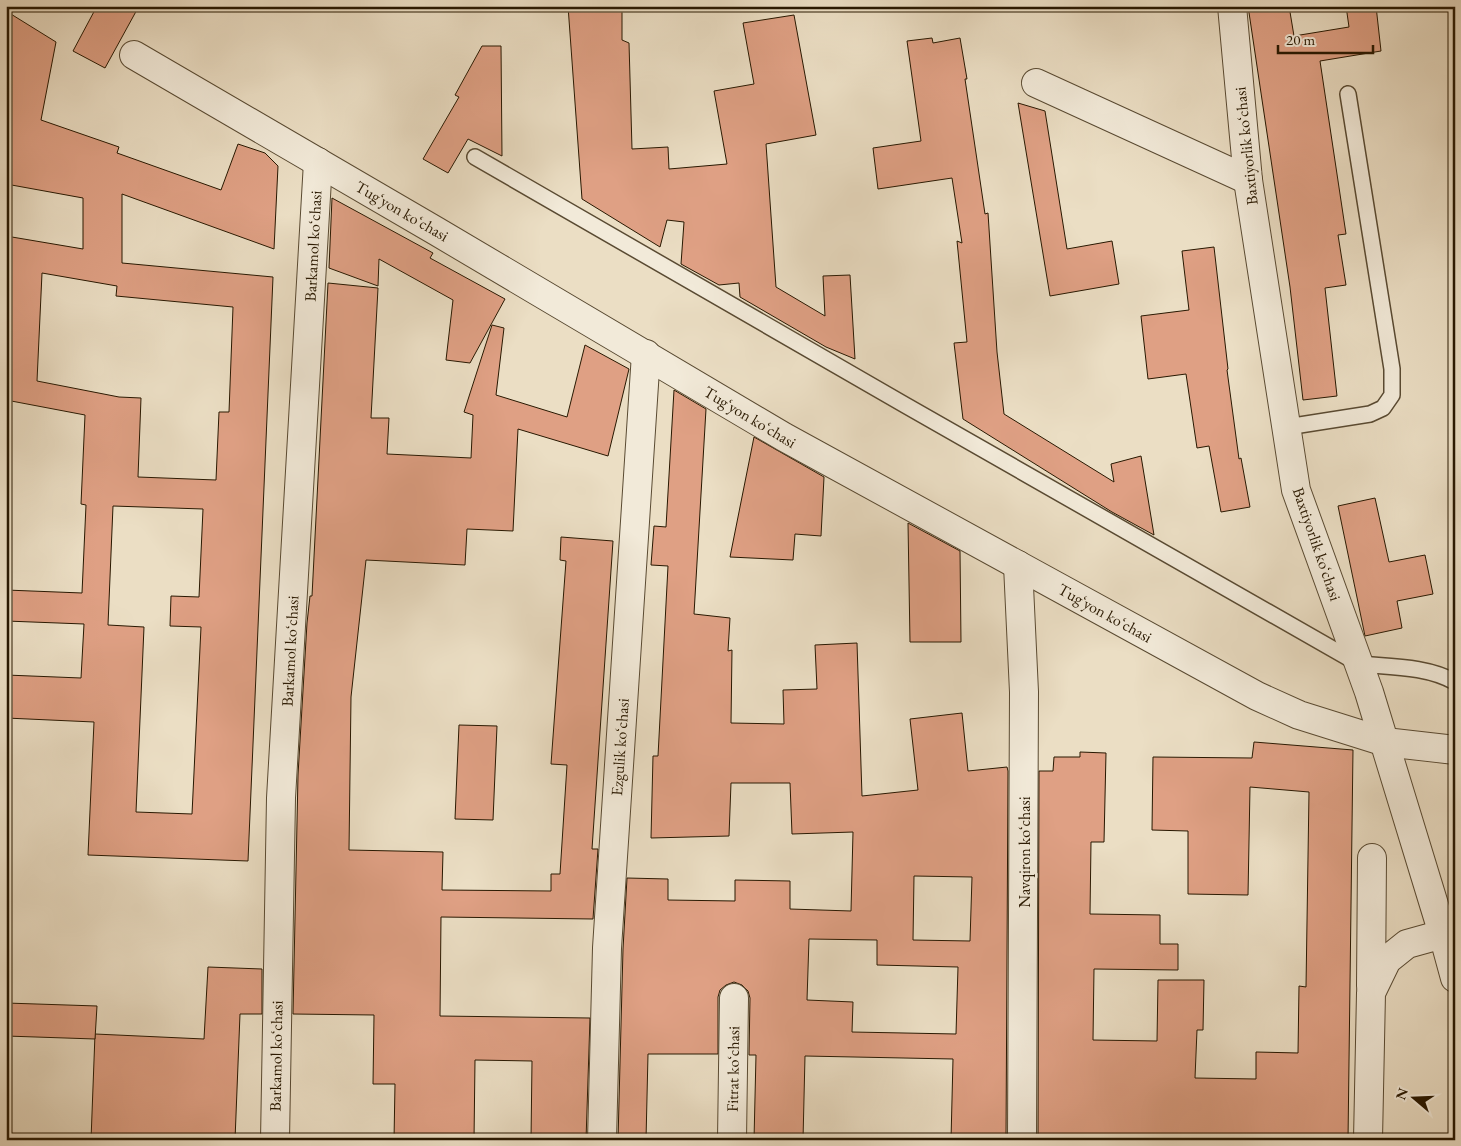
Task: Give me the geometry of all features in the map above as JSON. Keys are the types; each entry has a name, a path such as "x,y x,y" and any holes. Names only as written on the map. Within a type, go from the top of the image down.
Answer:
{"street":[{"name":"Baxtiyorlik koʻchasi","path":"1232,6 1248,180 1296,490 1385,742 1455,978"},
{"name":"Tugʻyon koʻchasi","path":"134,55 646,354 784,437 1258,696 1299,715 1385,742 1455,750"},
{"path":"1036,83 1248,180"},
{"name":"Barkamol koʻchasi","path":"274,1140 281,798 318,162"},
{"name":"Ezgulik koʻchasi","path":"602,1140 606,948 646,354"},
{"name":"Navqiron koʻchasi","path":"1018,565 1024,692 1022,1140"},
{"path":"1368,1140 1372,858"},
{"path":"1370,993 1387,960 1408,944 1443,934"},
{"name":"Fitrat koʻchasi","path":"732,1140 734,998"}],"lane":[{"path":"1287,427 1370,414 1383,408 1392,395 1392,369 1348,94"},
{"path":"475,157 1359,664 1416,670 1446,677 1455,682"}],"building":[{"path":"97,6 139,6 105,68 73,51"},
{"path":"568,6 622,6 622,40 629,43 632,149 668,147 669,169 727,164 714,91 754,84 743,23 794,15 816,135 766,144 776,287 825,316 823,276 850,275 855,359 826,347 740,297 739,283 719,285 681,264 684,222 667,220 660,247 582,199"},
{"path":"1248,6 1289,6 1294,36 1349,27 1346,6 1376,6 1381,51 1320,61 1346,234 1338,235 1346,285 1325,288 1337,396 1303,400 1290,287"},
{"path":"6,11 56,42 41,120 119,147 117,153 221,190 238,144 265,153 278,166 274,249 122,194 122,263 273,277 248,861 88,855 94,722 6,718 6,675 81,678 84,624 6,621 6,590 82,593 86,505 81,504 85,415 6,400 6,236 83,249 83,198 6,184","holes":["42,273 117,286 116,296 233,307 229,412 219,412 216,480 138,477 141,398 119,397 37,381","113,506 203,509 199,597 171,596 170,626 201,627 192,814 136,812 144,627 108,625"]},
{"path":"932,38 933,43 960,38 985,214 988,213 997,352 1004,414 1114,482 1111,464 1141,456 1154,535 1112,512 963,419 954,343 967,342 957,241 962,243 952,178 878,189 873,148 921,141 907,41"},
{"path":"482,46 501,46 502,156 468,139 448,173 423,159 459,97 455,95"},
{"path":"1018,103 1045,111 1067,249 1112,241 1119,284 1050,296"},
{"path":"332,198 433,253 430,258 505,299 470,363 446,360 453,300 379,259 378,286 329,268"},
{"path":"1214,247 1239,459 1241,458 1250,507 1221,512 1209,446 1197,448 1186,374 1148,379 1141,316 1189,310 1182,251"},
{"path":"328,283 378,288 371,418 389,418 387,454 471,458 473,415 464,412 492,325 504,328 496,395 567,417 585,345 629,369 608,456 518,429 513,531 467,529 465,565 366,560 351,697 349,850 443,852 442,890 551,891 551,874 560,874 567,765 551,764 566,561 560,560 561,537 613,541 592,849 598,849 593,919 441,917 440,1016 590,1018 586,1140 531,1140 532,1061 475,1060 474,1140 394,1140 395,1084 373,1084 374,1015 293,1014 298,775 307,623 310,596 312,596"},
{"path":"674,390 706,409 694,614 730,618 728,651 732,650 731,723 784,724 783,690 817,689 815,645 857,643 862,796 918,790 910,719 962,713 968,771 1007,767 1006,1140 951,1140 953,1059 805,1056 803,1140 754,1140 756,1055 749,1055 750,998 748,991 742,985 734,982 720,990 718,997 718,1054 648,1054 646,1140 618,1140 623,949 627,878 668,879 668,900 735,901 735,880 790,881 790,909 851,911 853,832 792,834 790,783 731,783 729,836 651,838 653,756 658,756 668,566 651,565 654,526 666,527","holes":["914,876 972,877 970,941 913,940","809,939 877,940 877,965 958,967 956,1034 852,1032 853,1002 807,1000"]},
{"path":"754,437 824,477 821,536 795,534 793,560 730,557"},
{"path":"1375,498 1389,562 1425,555 1433,594 1397,601 1402,628 1365,636 1338,506"},
{"path":"908,523 960,551 961,642 910,642"},
{"path":"459,725 497,726 493,820 455,819"},
{"path":"1254,742 1353,750 1348,1140 1180,1140 1180,1136 1108,1135 1107,1140 1038,1140 1039,771 1053,771 1054,757 1080,757 1080,752 1106,753 1104,842 1091,842 1090,914 1160,915 1160,944 1178,944 1178,970 1094,969 1093,1040 1157,1041 1158,980 1204,980 1203,1030 1197,1030 1195,1078 1256,1079 1256,1052 1298,1053 1299,986 1306,987 1309,792 1250,787 1248,895 1188,894 1188,831 1152,830 1153,757 1252,758"},
{"path":"208,967 262,969 262,1014 240,1014 235,1140 91,1140 95,1034 204,1039"},
{"path":"6,1003 97,1006 95,1039 6,1036"}]}
